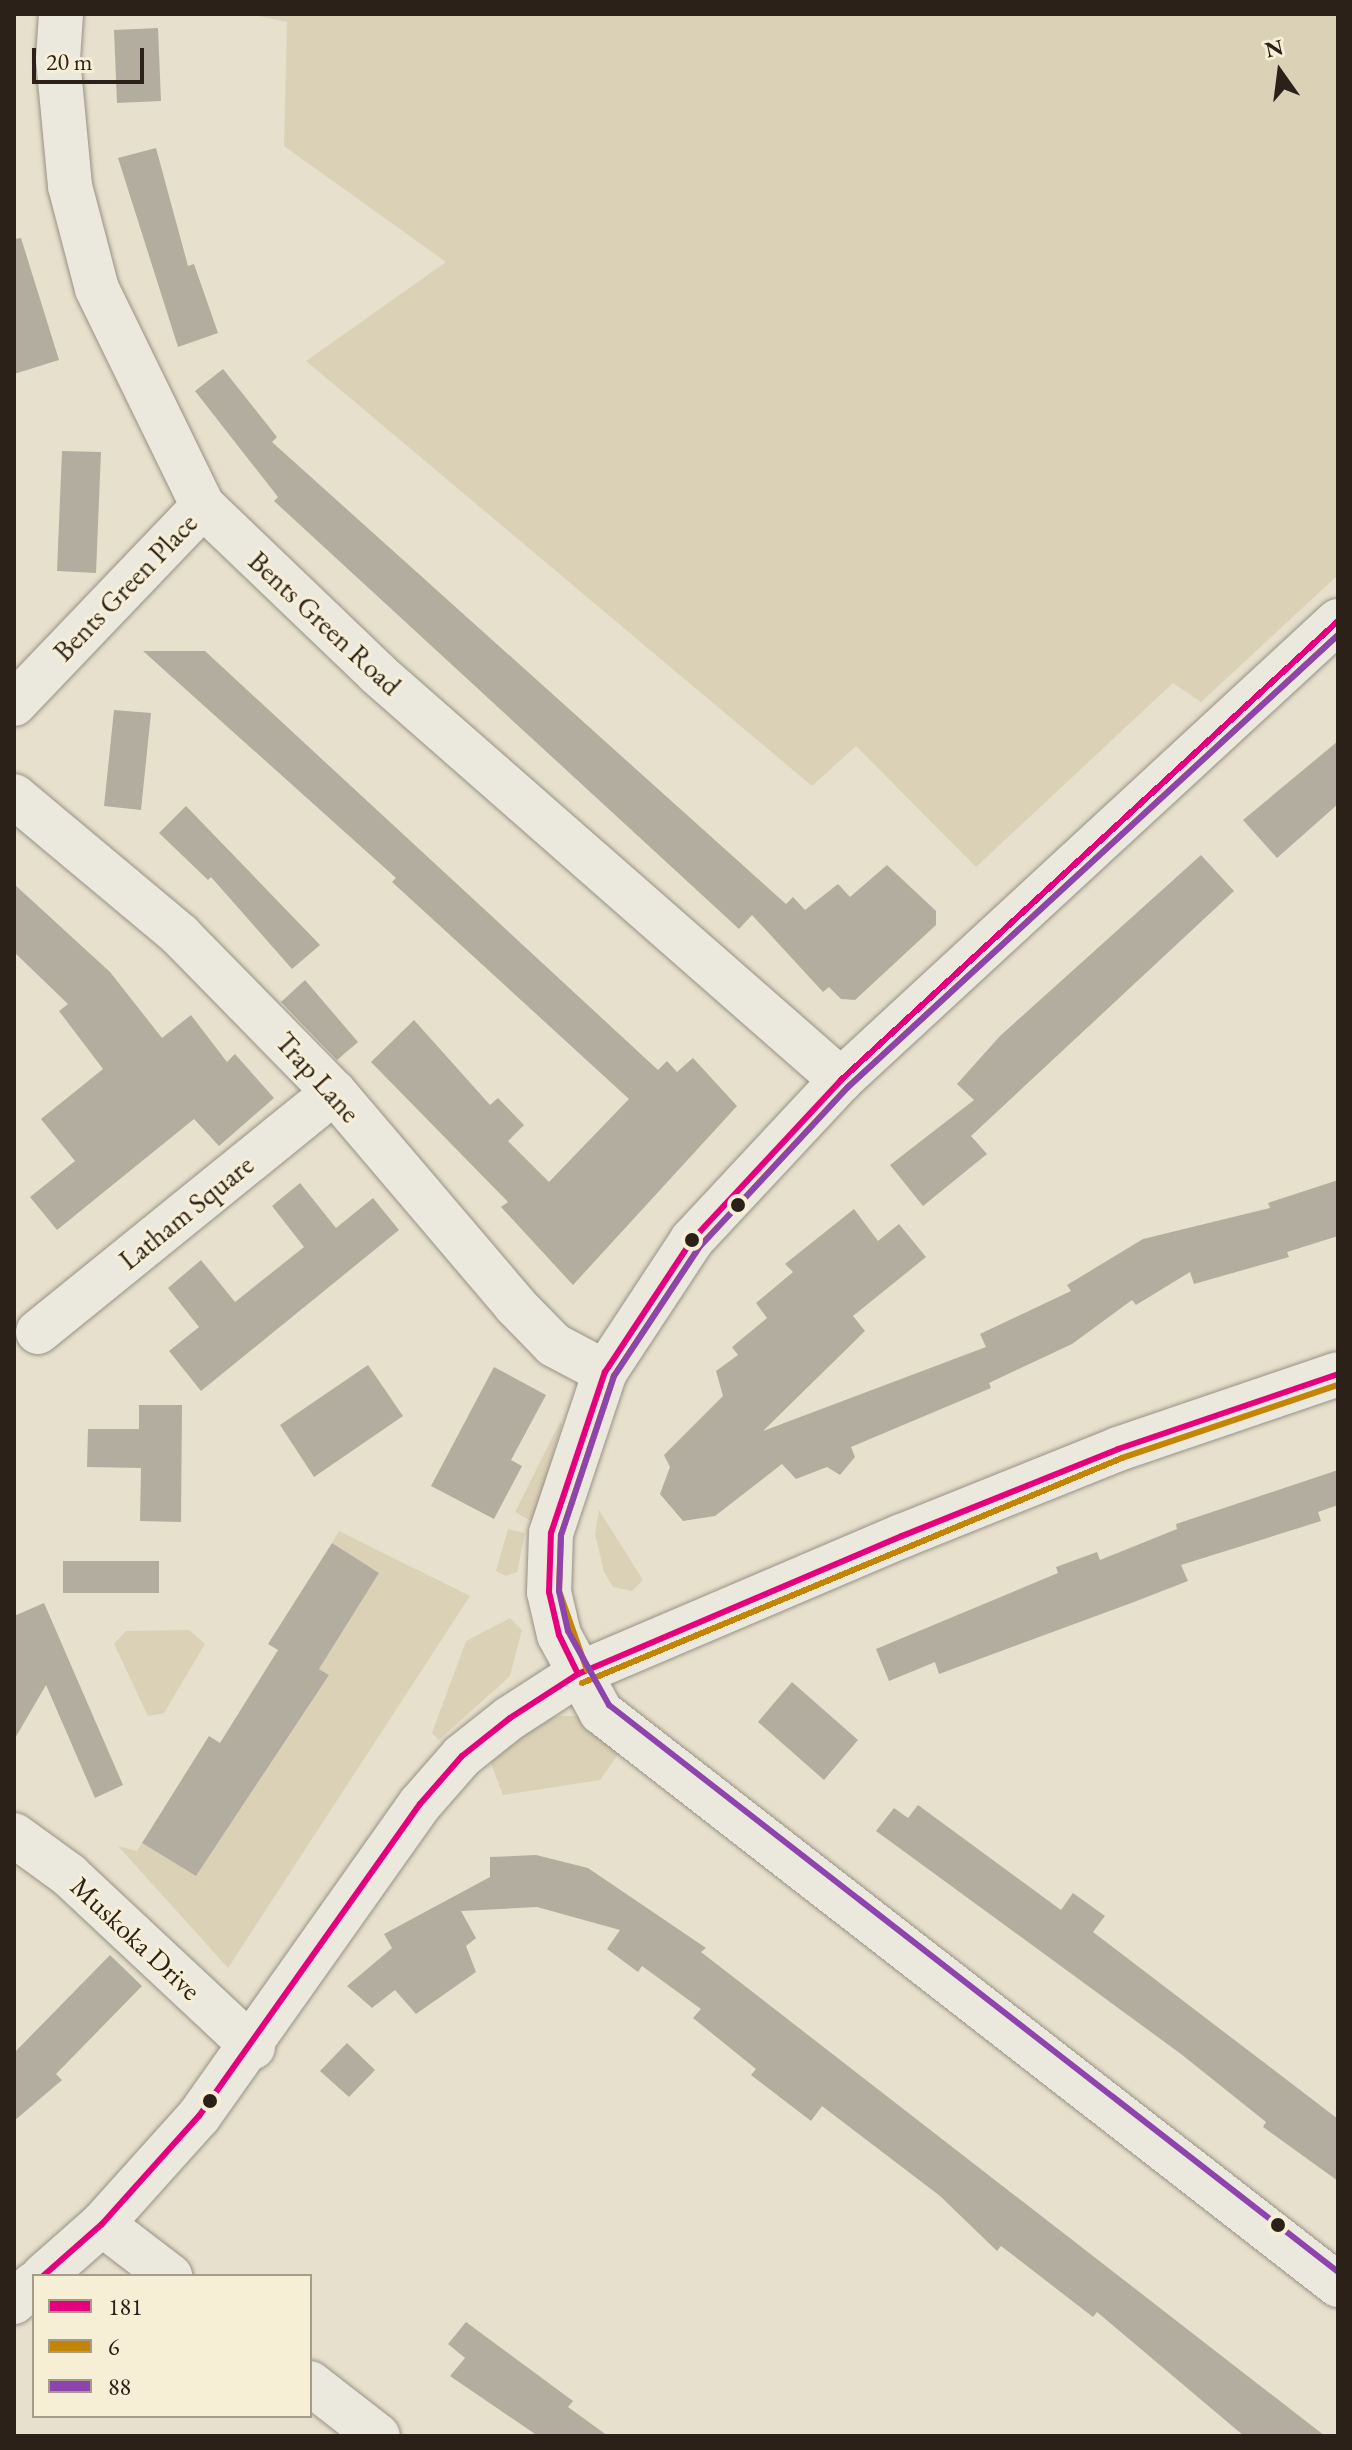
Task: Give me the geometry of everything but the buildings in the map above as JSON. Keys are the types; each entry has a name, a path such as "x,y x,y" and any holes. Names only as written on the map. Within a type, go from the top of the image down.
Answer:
{"street":[{"name":"Bents Green Road","path":"61,14 58,59 70,186 97,289 203,506 378,674 841,1080"},
{"name":"Bents Green Place","path":"14,704 203,506"},
{"path":"1338,621 841,1080 692,1240 605,1372 551,1533 549,1592 559,1635 601,1712 1338,2285"},
{"name":"Trap Lane","path":"14,796 180,935 334,1092 515,1305 554,1345 605,1372"},
{"name":"Latham Square","path":"38,1332 334,1092"},
{"path":"45,2274 102,2224 253,2047 420,1804 462,1756 578,1674 1118,1449 1338,1374"},
{"name":"Muskoka Drive","path":"14,1835 69,1875 253,2047"},
{"path":"102,2224 167,2274"},
{"path":"14,2302 32,2286"},
{"path":"312,2385 378,2436"}],"shaded area":[{"path":"249,14 1338,14 1338,575 1201,702 1173,683 976,867 856,746 812,786 306,361 446,262 284,146 287,22"},
{"path":"560,1422 562,1424 533,1522 515,1512"},
{"path":"599,1510 643,1580 632,1591 613,1587 604,1572 595,1534"},
{"path":"508,1529 525,1533 517,1572 506,1576 496,1571"},
{"path":"339,1531 470,1596 228,1968 118,1846 137,1851 142,1843 196,1876 329,1675 319,1669 379,1573 332,1543"},
{"path":"510,1618 522,1630 510,1676 439,1740 432,1733 466,1641"},
{"path":"189,1630 205,1644 164,1713 148,1716 114,1644 126,1631"},
{"path":"577,1716 624,1746 600,1780 503,1795 488,1756 538,1719"}],"transit line":[{"name":"181","path":"578,1674 559,1635 549,1592 551,1533 605,1372 692,1240 841,1080 1338,621"},
{"name":"6","path":"587,1670 559,1591 561,1535 614,1376 700,1246 848,1087 1338,635"},
{"name":"88","path":"1338,635 848,1087 700,1246 614,1376 561,1535 559,1591 568,1631 609,1705 1338,2272"},
{"name":"181","path":"45,2274 102,2224 199,2116 420,1804 462,1756 510,1718 578,1674 902,1536 1118,1449 1338,1374"},
{"name":"6","path":"582,1683 1122,1458 1338,1385"}]}
